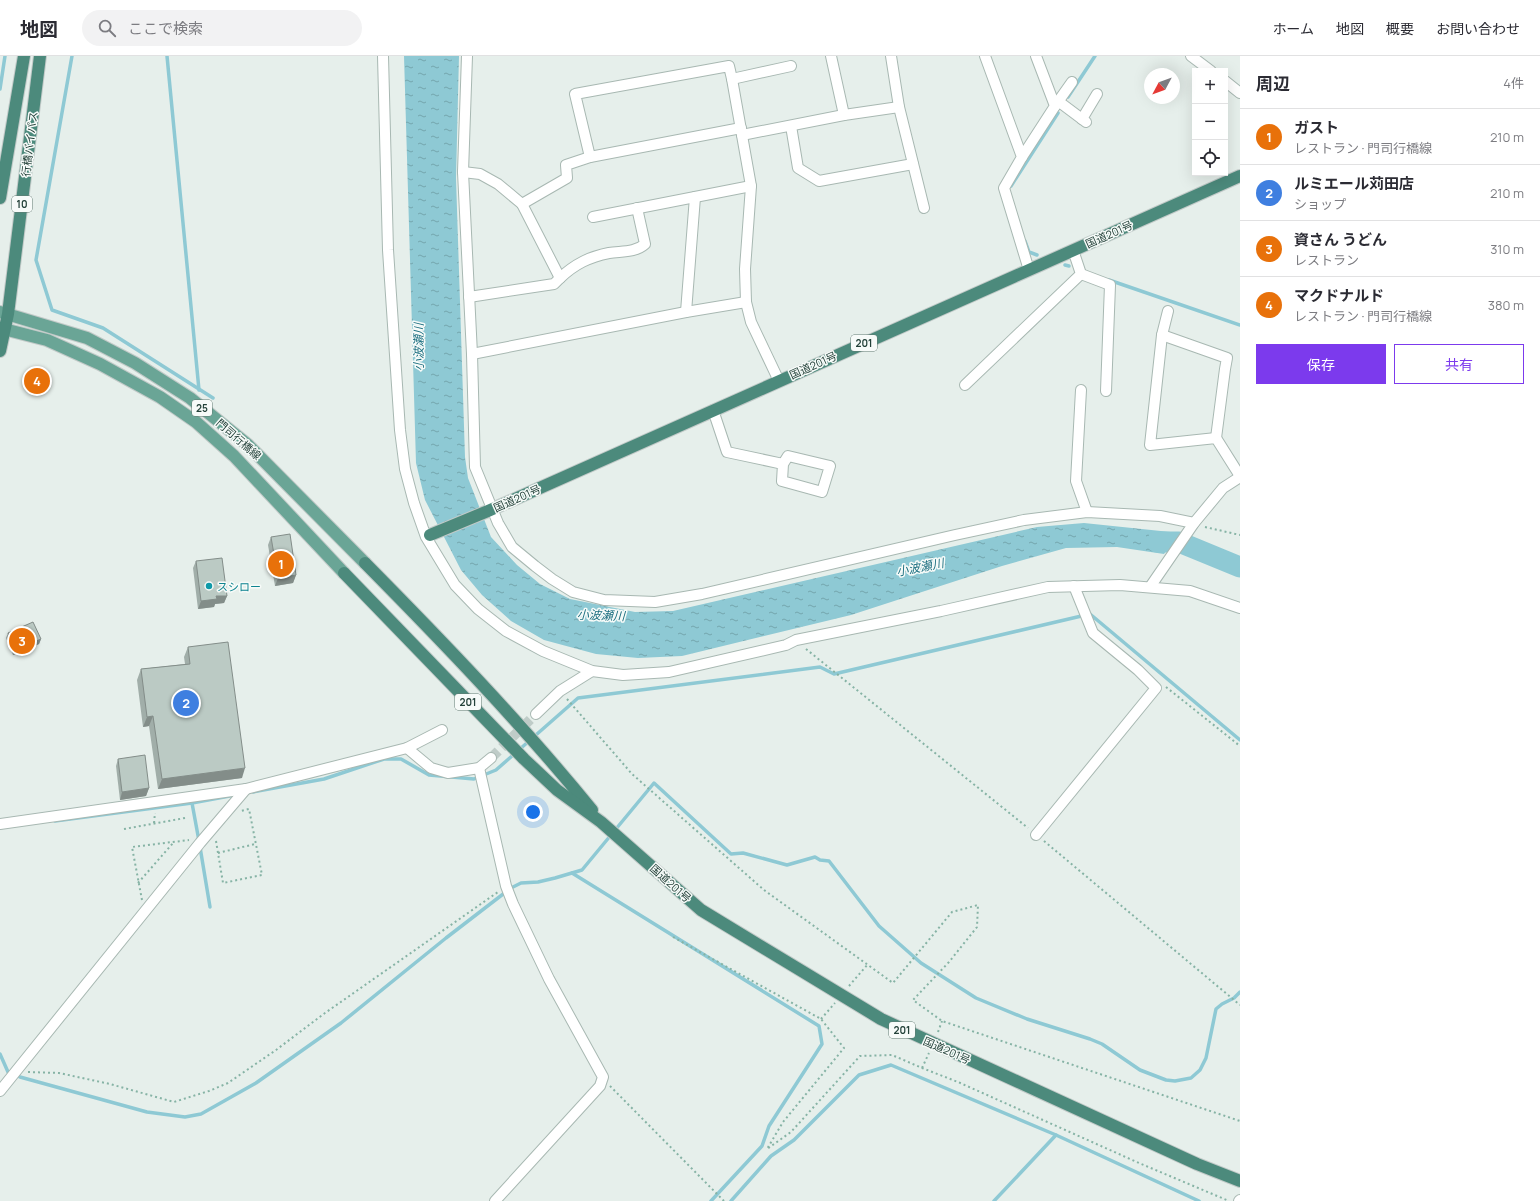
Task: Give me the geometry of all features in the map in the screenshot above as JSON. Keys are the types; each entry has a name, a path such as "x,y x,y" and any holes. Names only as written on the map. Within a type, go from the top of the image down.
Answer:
{"highway":[{"name":"行橋バイパス","path":"0,198 24,56"},
{"name":"行橋バイパス","path":"0,351 40,56"},
{"name":"国道201号","path":"430,535 490,510 1240,176"},
{"name":"国道201号","path":"365,563 459,659 570,783 601,822"},
{"name":"国道201号","path":"344,573 524,759 557,790 601,822 701,910 881,1019 1197,1164 1239,1180"}],"main road":[{"name":"門司行橋線","path":"4,313 87,338 135,363 190,398 248,445 365,563"},
{"name":"門司行橋線","path":"2,329 47,340 100,364 160,397 196,422 234,456 344,573"}],"street":[{"path":"384,56 388,250 400,430 405,469 414,503 426,537 455,585 478,609 506,631 543,651 592,671 624,675 669,672 786,645 796,640 1048,587 1120,585 1190,591 1240,608"},
{"path":"467,56 463,172 472,354 474,468 490,510 512,547 535,566 573,592 604,600 655,602 702,594 1024,520 1087,512 1160,516 1192,526"},
{"path":"831,56 844,115"},
{"path":"891,56 899,107 924,208"},
{"path":"985,56 1022,157"},
{"path":"1036,56 1056,104 1084,121 1097,94"},
{"path":"1191,56 1207,68"},
{"path":"590,157 575,94 728,61 751,186 745,269 746,302 751,322 779,380"},
{"path":"732,79 791,66"},
{"path":"1029,270 1004,188 1022,157 1072,82"},
{"path":"1228,83 1239,90"},
{"path":"522,204 566,178 566,165 590,157 741,131 791,126 844,115 899,107"},
{"path":"791,126 798,168 819,181 913,164"},
{"path":"463,172 480,174 498,184 522,204 560,278"},
{"path":"593,217 751,186"},
{"path":"686,312 695,197"},
{"path":"469,297 554,284 572,267 591,258 610,253 639,249 645,244 637,208"},
{"path":"1073,250 1081,274"},
{"path":"965,385 1081,274"},
{"path":"1081,274 1110,285 1106,391"},
{"path":"472,354 686,312 746,302"},
{"path":"1168,311 1162,335 1150,445 1216,438"},
{"path":"1150,587 1192,526 1223,488 1240,477 1216,438 1227,358 1162,335"},
{"path":"1081,390 1076,481 1087,512"},
{"path":"713,410 727,452 783,464"},
{"path":"788,456 830,466 822,492 782,481 783,464 788,456"},
{"path":"1036,835 1156,688 1138,670 1093,633 1074,586"},
{"path":"536,714 560,691 592,671"},
{"path":"0,824 246,789 407,748 442,730"},
{"path":"407,748 431,768 448,772 478,768 491,758"},
{"path":"478,768 506,886 512,904 549,979 603,1077 600,1086 495,1201"},
{"path":"0,1091 246,789"}],"path":[{"path":"1192,526 1240,535"},
{"path":"796,640 1036,835 1240,1005"},
{"path":"1156,688 1164,686 1240,746"},
{"path":"560,691 632,774 764,890 893,983 952,912 978,905 977,927 949,962 913,1000 942,1021 1240,1121"},
{"path":"213,828 223,883 262,875 249,810 225,814"},
{"path":"124,830 185,818"},
{"path":"144,913 132,847 205,838"},
{"path":"138,883 175,842"},
{"path":"218,853 255,844"},
{"path":"16,1072 59,1073 110,1084 174,1102 209,1091 228,1083 506,886"},
{"path":"673,937 821,1019 844,1048 783,1122 767,1149 791,1132 860,1056 892,1055 958,1082 1139,1163 1230,1201"},
{"path":"603,1077 724,1201"}],"water":[{"path":"404,56 459,56 456,178 465,457 468,478 491,537 517,565 540,584 570,599 635,612 673,611 1037,527 1084,523 1180,533 1164,554 1117,547 1066,548 1002,566 851,615 682,656 638,658 596,654 544,640 511,621 482,595 461,570 425,500 416,463"}],"building":[{"path":"290,534 296,575 278,578 271,537"},
{"name":"スシロー","path":"222,558 227,596 216,596 217,599 201,601 196,561"},
{"path":"33,622 41,639 15,650 8,633"},
{"path":"228,642 245,768 162,779 153,716 147,717 141,669 190,664 188,647"},
{"path":"145,755 149,788 122,792 118,759"}],"waterway":[{"path":"0,89 5,56"},
{"path":"72,56 36,260 52,310 103,328 213,398"},
{"path":"167,56 199,390"},
{"path":"1068,97 1095,56"},
{"path":"1011,186 1058,113"},
{"path":"1025,241 1029,252 1037,255"},
{"path":"1065,265 1069,266"},
{"path":"1109,280 1240,325"},
{"name":"小波瀬川","path":"1157,542 1179,542 1240,567"},
{"path":"253,792 324,779 384,759 401,759 429,775 474,779 496,770 578,698 820,667 834,674 1090,614 1240,740"},
{"path":"0,1054 8,1072 20,1077 147,1112 185,1117 201,1114 256,1083 341,1023 446,938 511,888 521,883 538,882 582,870 654,783 731,854 743,853 787,865 815,857 820,860 829,861 879,926 921,963 976,998 1027,1019 1102,1044 1140,1070 1166,1080 1175,1081 1191,1078 1200,1070 1206,1058 1216,1009 1234,998 1240,992"},
{"path":"192,803 235,795"},
{"path":"55,821 192,803 199,841"},
{"path":"200,847 210,907"},
{"path":"572,873 819,1026 822,1044 769,1126 762,1146 711,1201"},
{"path":"731,1201 771,1156 794,1140 859,1075 891,1065 1056,1135 1199,1201"},
{"path":"994,1201 1056,1135"}],"tunnel":[{"path":"491,758 536,714"}],"place":[{"name":"マクドナルド","path":"37,381"},
{"name":"ガスト","path":"281,564"},
{"name":"スシロー","path":"209,586"},
{"name":"資さん うどん","path":"22,641"},
{"name":"ルミエール苅田店","path":"186,703"}]}
